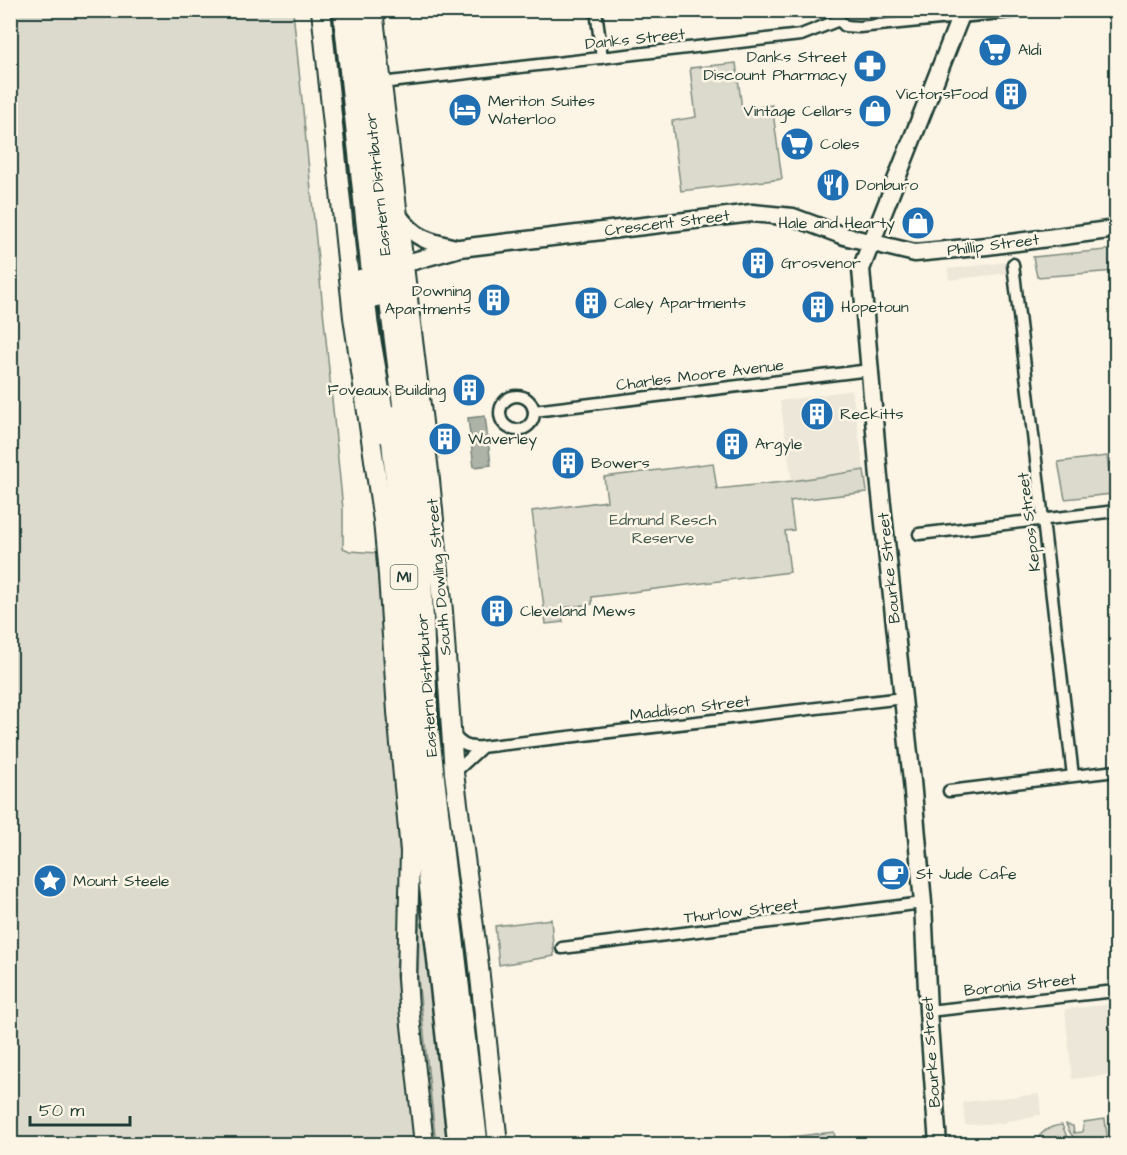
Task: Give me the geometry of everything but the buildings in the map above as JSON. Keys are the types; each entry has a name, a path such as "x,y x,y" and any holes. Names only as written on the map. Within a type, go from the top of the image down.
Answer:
{"highway":[{"path":"330,10 367,324 401,525"},
{"name":"Eastern Distributor","path":"344,10 367,237 392,424 401,525 413,730 459,1144"},
{"name":"Eastern Distributor","path":"359,10 387,274 418,518 428,723 477,1144"}],"main road":[{"path":"321,10 353,317 383,521 387,564 397,712 410,851 407,978 424,1144"},
{"name":"South Dowling Street","path":"373,10 431,492 443,611 454,773 478,958 498,1144"}],"street":[{"path":"597,10 602,58"},
{"name":"Danks Street","path":"381,82 801,35 837,15 845,26 859,27 962,14 1031,10"},
{"name":"Bourke Street","path":"938,1144 923,903 879,477 861,269 962,14"},
{"name":"Crescent Street","path":"403,264 460,248 752,213 793,217 870,243"},
{"name":"Crescent Street","path":"397,214 411,232 422,239 460,248"},
{"name":"Phillip Street","path":"870,243 925,253 1116,229"},
{"name":"Kepos Street","path":"1013,264 1073,776"},
{"name":"Charles Moore Avenue","path":"534,411 870,370"},
{"path":"919,534 1116,511"},
{"name":"Maddison Street","path":"452,731 459,742 470,748 903,698"},
{"path":"454,773 481,747"},
{"path":"949,791 1116,771"},
{"name":"Thurlow Street","path":"562,948 923,903"},
{"name":"Boronia Street","path":"928,1011 1116,991"}],"shaded area":[{"path":"1007,262 1008,273 949,280 948,269"},
{"path":"852,390 864,470 792,481 780,401"},
{"path":"485,416 491,465 474,467 468,418"},
{"path":"1116,1004 1116,1074 1072,1079 1065,1009"},
{"path":"1039,1094 1041,1115 1005,1123 965,1125 963,1102"}],"green space":[{"path":"10,11 293,11 343,509 343,548 350,551 376,553 402,881 396,975 416,1144 11,1144"},
{"path":"736,63 742,109 772,105 782,179 681,191 672,121 696,117 690,68"},
{"path":"1116,249 1116,271 1037,277 1033,257"},
{"path":"1107,456 1112,494 1065,499 1058,462"},
{"name":"Edmund Resch Reserve","path":"713,463 717,489 864,470 867,492 790,501 794,530 785,531 790,572 592,597 592,604 561,608 563,622 546,624 532,511 607,501 604,477"},
{"path":"420,891 422,892 452,1144 436,1144 418,978"},
{"path":"551,919 554,956 499,965 495,926"},
{"path":"1105,1119 1108,1144 1082,1143 1073,1137 1066,1124 1073,1126 1074,1133 1082,1132 1084,1122"},
{"path":"1062,1125 1067,1137 1075,1144 1035,1144 1046,1130"},
{"path":"834,1132 836,1144 791,1144 790,1137"}],"place":[{"name":"Aldi","path":"995,50"},
{"name":"Danks Street Discount Pharmacy","path":"870,66"},
{"name":"VictorsFood","path":"1011,94"},
{"name":"Meriton Suites Waterloo","path":"465,110"},
{"name":"Vintage Cellars","path":"875,111"},
{"name":"Coles","path":"797,144"},
{"name":"Donburo","path":"833,185"},
{"name":"Hale and Hearty","path":"918,223"},
{"name":"Grosvenor","path":"758,263"},
{"name":"Downing Apartments","path":"494,300"},
{"name":"Caley Apartments","path":"591,303"},
{"name":"Hopetoun","path":"818,307"},
{"name":"Foveaux Building","path":"469,390"},
{"name":"Reckitts","path":"817,414"},
{"name":"Waverley","path":"445,439"},
{"name":"Argyle","path":"732,444"},
{"name":"Bowers","path":"568,463"},
{"name":"Cleveland Mews","path":"497,611"},
{"name":"St Jude Cafe","path":"893,874"},
{"name":"Mount Steele","path":"50,881"}]}
